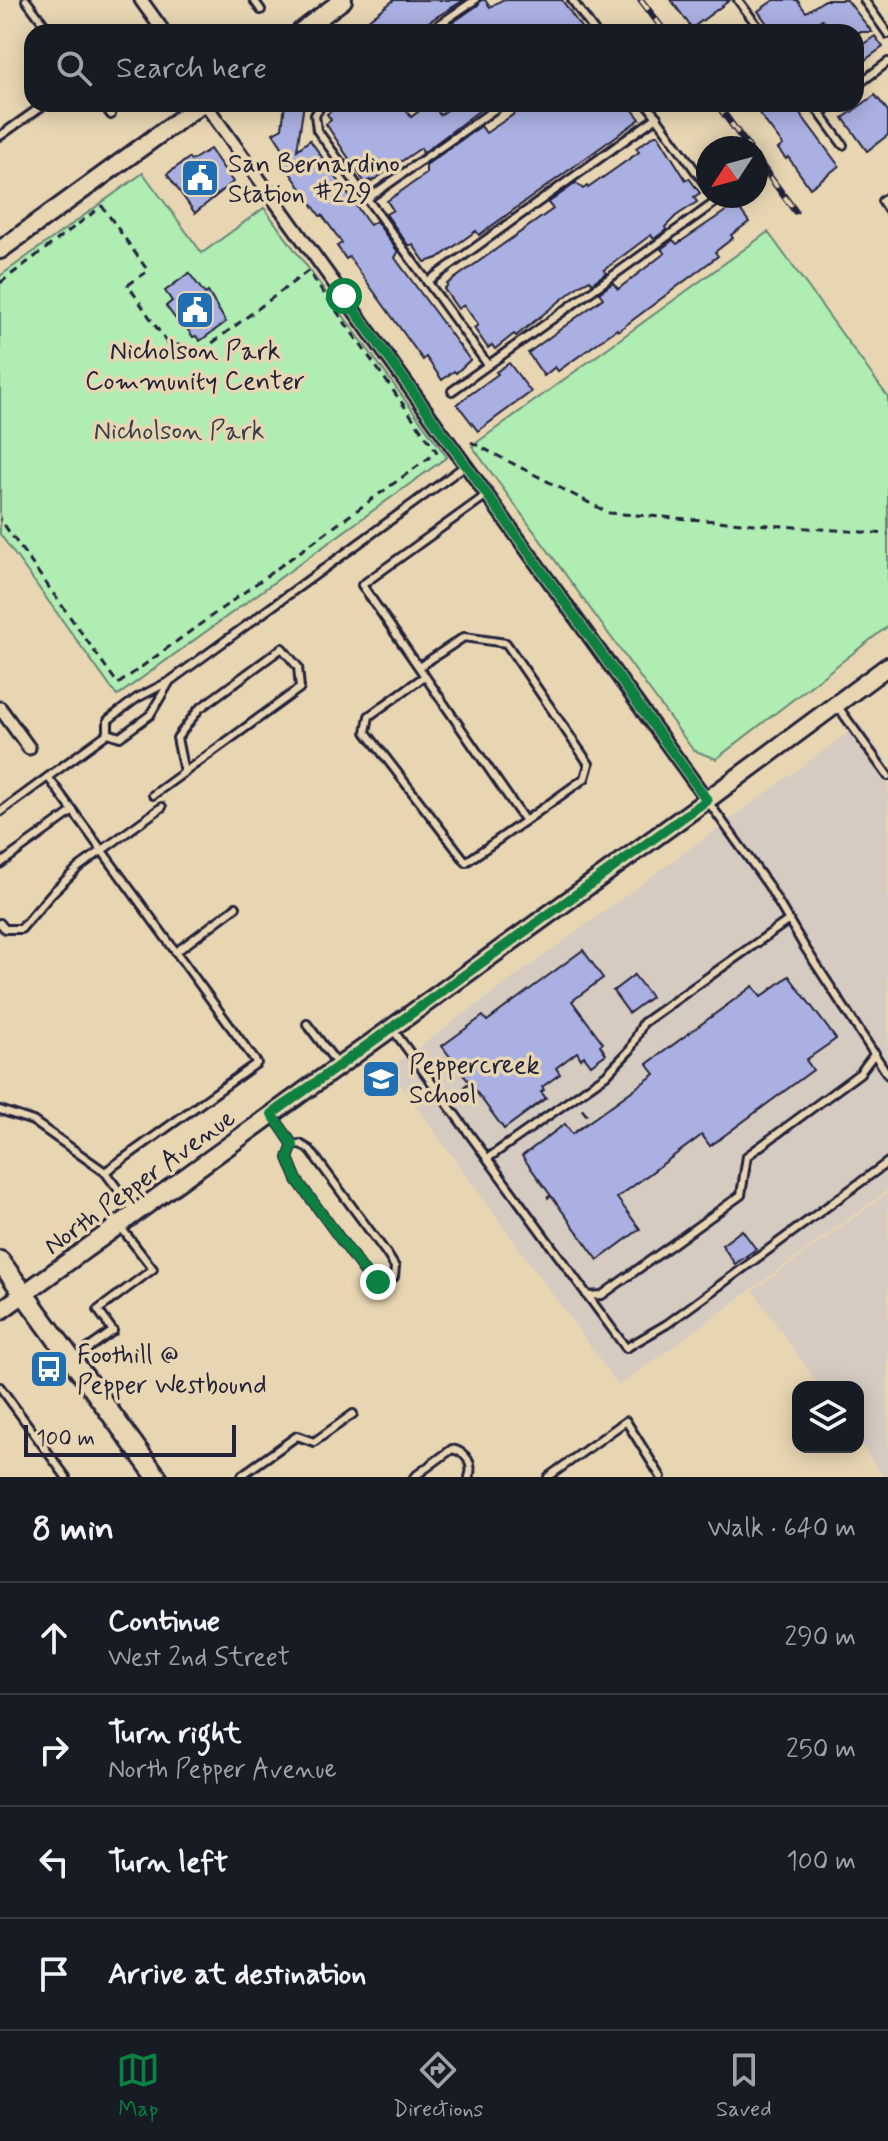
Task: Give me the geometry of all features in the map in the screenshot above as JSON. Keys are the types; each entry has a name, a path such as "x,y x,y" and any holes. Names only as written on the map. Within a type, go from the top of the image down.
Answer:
{"main road":[{"path":"311,24 343,0"},
{"path":"0,250 192,112"},
{"name":"North Pepper Avenue","path":"0,1311 888,666"},
{"path":"0,1261 157,1477"}],"street":[{"path":"141,0 158,24"},
{"path":"209,112 707,800"},
{"path":"0,708 29,748"}],"lane":[{"path":"26,0 44,24"},
{"path":"254,0 261,10"},
{"path":"440,24 475,0"},
{"path":"572,0 589,24"},
{"path":"738,0 756,24"},
{"path":"864,0 888,34"},
{"path":"864,80 888,62"},
{"path":"0,136 34,112"},
{"path":"317,112 317,130 488,365"},
{"path":"367,199 491,112"},
{"path":"653,112 696,171"},
{"path":"820,113 843,145"},
{"path":"427,282 657,117"},
{"path":"888,197 882,201 888,210"},
{"path":"452,391 707,208"},
{"path":"108,733 108,720 137,698 170,681 466,465"},
{"path":"488,494 362,585 525,821"},
{"path":"419,667 464,637 506,643 589,764 585,778 466,862 366,732 369,716 425,676"},
{"path":"153,795 300,688 298,667 282,648 199,709 177,738 184,772"},
{"path":"108,733 120,737 150,715 170,681"},
{"path":"836,704 888,776"},
{"path":"0,812 108,733"},
{"path":"48,777 257,1063 105,1172"},
{"path":"707,800 768,885 888,1075"},
{"path":"0,923 5,929 21,929 70,875 162,807"},
{"path":"0,864 73,811"},
{"path":"176,952 236,907"},
{"path":"488,1158 606,1075 630,1050 643,1023 789,920"},
{"path":"307,1024 339,1066"},
{"path":"392,1028 626,1348 667,1324 888,1162"},
{"path":"587,1296 602,1295 741,1195 747,1156 860,1073 875,1053"},
{"path":"0,1110 33,1121 105,1172 135,1213"},
{"path":"272,1114 293,1145"},
{"path":"300,1144 310,1150 387,1254 395,1267 394,1277 378,1282 369,1278 297,1180 288,1158 293,1145 300,1144"},
{"path":"72,1360 113,1331 98,1310 153,1269 119,1225"},
{"path":"0,1387 66,1477"},
{"path":"244,1477 242,1475 297,1436 314,1442 353,1414"},
{"path":"548,1477 626,1421 661,1477"},
{"path":"414,1477 452,1449 460,1450 468,1459 472,1469 469,1477"}],"path":[{"path":"0,283 102,206 148,271 128,285 167,343 203,350 308,271 437,452 118,684 0,519"},
{"path":"471,442 609,513 888,534"},
{"path":"464,1087 470,1083"},
{"path":"582,1109 590,1119"}],"shaded area":[{"path":"860,724 888,763 888,1190 619,1386 389,1069"},
{"path":"888,1193 888,1477 884,1477 864,1449 864,1381 816,1381 753,1291"}],"green space":[{"name":"Nicholson Park","path":"143,173 202,253 264,208 447,457 117,696 0,534 0,276"},
{"path":"768,232 888,397 888,626 716,759 693,750 472,446"}],"building":[{"path":"394,0 464,0 425,24 363,24"},
{"path":"481,0 485,0 490,7 502,0 562,0 578,24 452,23"},
{"path":"671,0 730,0 697,24 689,24"},
{"path":"774,0 797,0 806,12 825,0 847,0 872,32 864,32 864,24 826,24 822,19 815,24 767,24 758,11"},
{"path":"875,36 883,47 864,61 864,44"},
{"path":"875,95 888,111 888,135 867,151 843,118 851,112 864,112 864,103"},
{"path":"284,112 303,112 297,150 310,140 370,225 376,221 398,252 395,258 470,360 456,373 454,371 442,380 426,357 423,360 349,257 346,259 337,246 342,243 282,161 288,156 273,133 282,128"},
{"path":"408,112 411,117 418,112 438,112 440,115 444,112 477,112 423,153 421,148 365,183 326,124 331,120 327,114"},
{"path":"517,112 634,112 640,119 479,235 476,231 438,258 425,262 413,245 408,245 386,214 393,210 387,201 426,174 426,165 481,126 486,133"},
{"path":"758,112 799,112 839,166 810,188 788,157 786,159 778,149 783,145"},
{"path":"658,135 686,180 689,178 696,188 696,203 676,216 665,227 666,230 654,239 651,235 648,237 604,270 606,273 592,283 590,280 580,285 516,336 514,334 495,349 492,345 488,348 474,328 478,325 464,305 458,309 444,289 447,284 553,209 548,203 576,183 583,189 588,188 639,152 636,148"},
{"name":"San Bernardino Station #229","path":"210,149 233,182 195,213 167,174 189,158 191,161"},
{"path":"730,208 739,208 749,222 715,252 718,256 618,331 558,371 555,367 544,376 528,353 603,298 599,293 613,283 618,289 665,253 661,249 673,240 677,244"},
{"name":"Nicholson Park Community Center","path":"189,273 205,294 208,292 226,322 200,341 183,323 180,325 166,306 172,301 165,291"},
{"path":"509,363 531,392 478,431 457,404"},
{"path":"583,950 603,978 572,1001 603,1043 600,1045 606,1054 591,1065 584,1056 581,1059 577,1052 556,1068 560,1074 542,1087 544,1090 541,1092 546,1098 504,1129 442,1046 483,1016 487,1021"},
{"path":"634,975 651,997 629,1013 613,991"},
{"path":"789,976 836,1039 806,1060 813,1070 710,1146 702,1135 617,1198 640,1229 598,1260 522,1156 565,1124 572,1134 655,1074 647,1064 753,986 761,997"},
{"path":"742,1230 756,1249 735,1264 722,1245"}],"railway":[{"path":"641,0 659,24"},
{"path":"723,112 740,136"},
{"path":"768,174 795,211"}],"place":[{"name":"San Bernardino Station #229","path":"200,178"},
{"name":"Nicholson Park Community Center","path":"195,310"},
{"name":"Peppercreek School","path":"381,1079"},
{"name":"Foothill @ Pepper Westbound","path":"49,1369"}],"route":[{"path":"344,296 707,800 272,1114 293,1145 288,1158 297,1180 369,1278 378,1282"}]}
